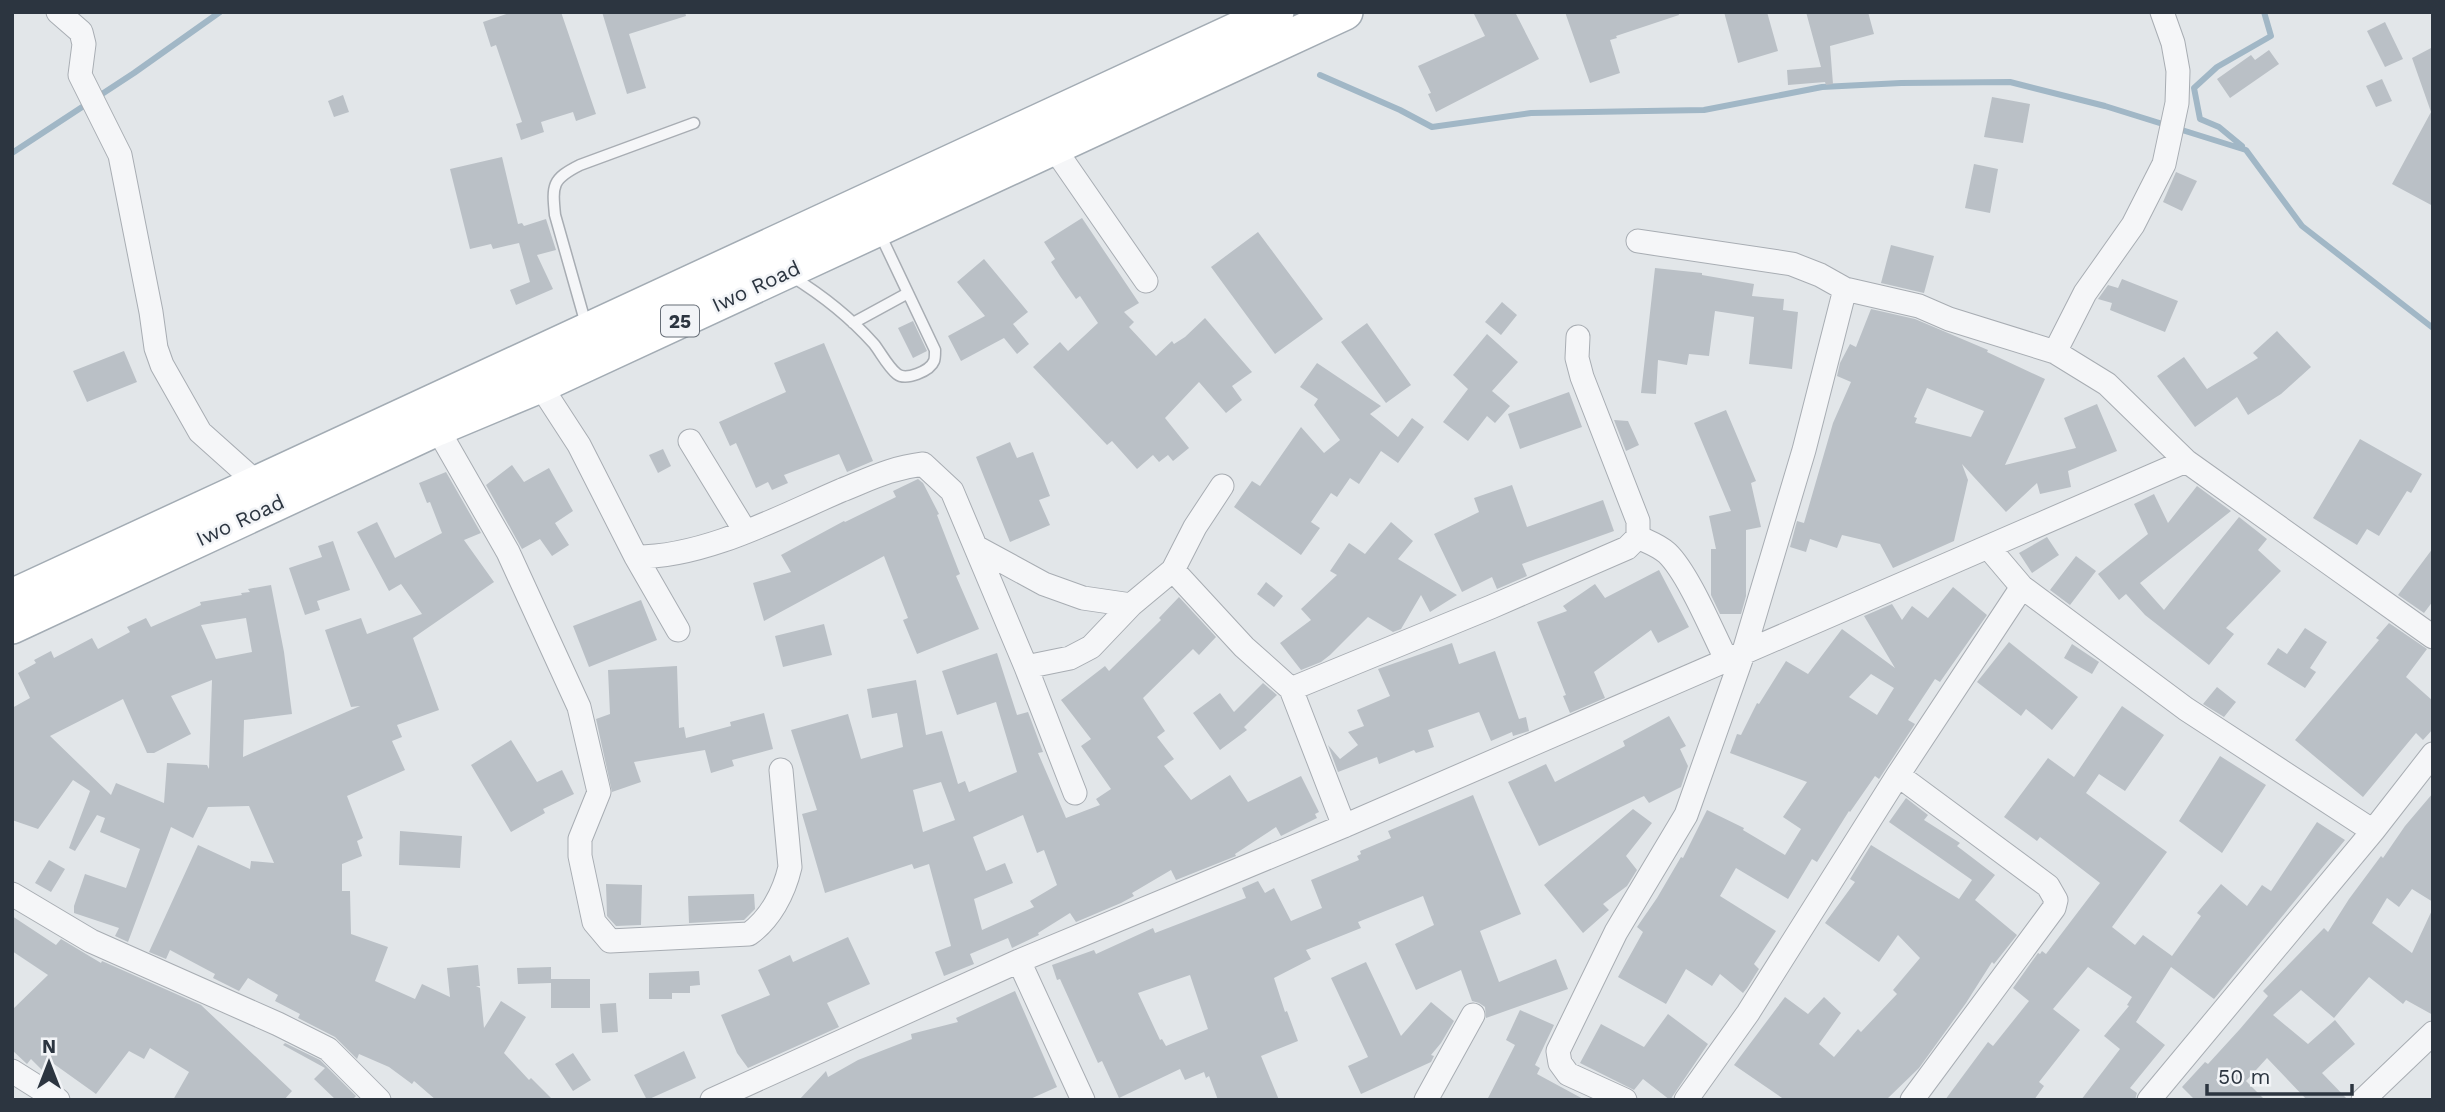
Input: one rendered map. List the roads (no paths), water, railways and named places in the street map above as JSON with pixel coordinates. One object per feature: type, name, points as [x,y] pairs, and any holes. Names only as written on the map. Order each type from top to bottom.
[{"type":"main road","name":"Iwo Road","points":[[12,625],[437,428],[540,385],[671,308],[1276,12]]},
{"type":"main road","name":"Iwo Road","points":[[12,597],[588,330],[671,308],[785,272],[1345,12]]},
{"type":"street","points":[[58,12],[81,33],[84,44],[80,75],[120,155],[156,348],[162,365],[200,432],[257,483]]},
{"type":"street","points":[[2055,352],[2085,293],[2133,225],[2164,164],[2177,103],[2178,71],[2173,43],[2162,12]]},
{"type":"street","points":[[1054,148],[1146,281]]},
{"type":"street","points":[[1638,241],[1792,264],[1845,289],[1919,306],[1949,319],[2055,352],[2107,384],[2186,461],[2433,638]]},
{"type":"street","points":[[1625,1100],[1569,1074],[1560,1063],[1559,1051],[1616,932],[1686,815],[1735,655],[1804,450],[1845,289]]},
{"type":"street","points":[[1291,689],[1615,554],[1627,548],[1638,537],[1638,521],[1582,377],[1577,358],[1578,337]]},
{"type":"street","points":[[540,385],[579,445],[636,557],[678,630]]},
{"type":"street","points":[[437,428],[508,552],[579,707],[600,792],[580,839],[580,856],[594,922],[610,941],[749,934],[765,923],[787,881],[790,867],[781,770]]},
{"type":"street","points":[[690,441],[745,531]]},
{"type":"street","points":[[712,1100],[1019,961],[1344,826],[2186,461]]},
{"type":"street","points":[[636,557],[661,557],[682,553],[745,531],[895,468],[923,464],[952,491],[1026,667],[1075,793]]},
{"type":"street","points":[[1026,667],[1070,658],[1091,647],[1132,605],[1173,570],[1195,527],[1222,486]]},
{"type":"street","points":[[1638,537],[1657,545],[1668,554],[1735,655]]},
{"type":"street","points":[[976,547],[1044,584],[1083,598],[1132,605]]},
{"type":"street","points":[[1988,547],[2022,587],[2186,709],[2374,831]]},
{"type":"street","points":[[1173,570],[1244,647],[1291,689],[1344,826]]},
{"type":"street","points":[[1686,1100],[1748,1013],[1898,775],[2022,587]]},
{"type":"street","points":[[2149,1100],[2374,831],[2433,754]]},
{"type":"street","points":[[1898,775],[2048,886],[2056,900],[2054,908],[1912,1100]]},
{"type":"street","points":[[12,894],[91,941],[328,1049],[379,1100]]},
{"type":"street","points":[[1019,961],[1083,1100]]},
{"type":"street","points":[[1426,1100],[1473,1015]]},
{"type":"street","points":[[2363,1100],[2433,1033]]},
{"type":"street","points":[[12,1071],[58,1100]]},
{"type":"lane","points":[[588,330],[555,215],[555,181],[563,173],[580,165],[694,123]]},
{"type":"lane","points":[[785,272],[827,298],[873,344],[897,374],[912,376],[931,365],[935,360],[935,350],[877,230]]},
{"type":"lane","points":[[853,323],[908,293]]},
{"type":"waterway","points":[[12,153],[134,73],[220,12]]},
{"type":"waterway","points":[[2242,146],[2219,127],[2200,119],[2194,88],[2217,67],[2271,36],[2264,12]]},
{"type":"waterway","points":[[1320,75],[1432,127],[1531,113],[1704,110],[1822,87],[2010,82],[2105,106],[2246,150],[2302,226],[2433,328]]}]
